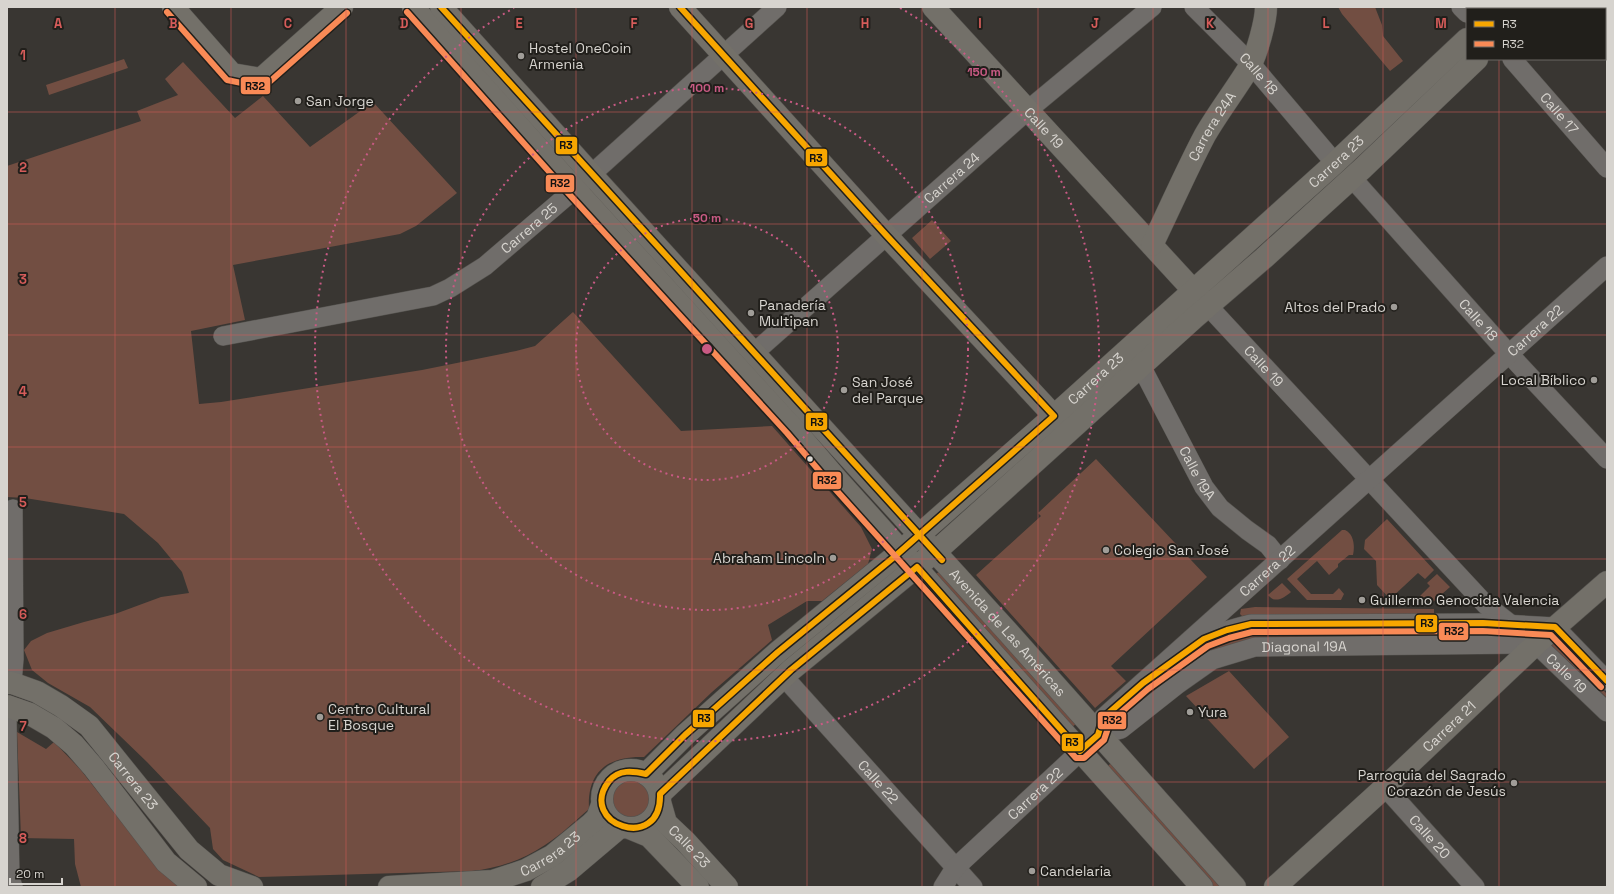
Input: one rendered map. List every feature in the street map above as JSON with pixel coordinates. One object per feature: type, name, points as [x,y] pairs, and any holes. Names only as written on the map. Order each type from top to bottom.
[{"type":"main road","points":[[173,7],[232,74],[260,79],[342,7]]},
{"type":"main road","name":"Avenida de Las Américas","points":[[413,7],[793,428],[834,476],[902,550],[1202,887]]},
{"type":"main road","name":"Avenida de Las Américas","points":[[441,7],[1007,631],[1234,887]]},
{"type":"main road","points":[[680,7],[887,236],[1054,416]]},
{"type":"main road","name":"Calle 19","points":[[933,7],[1208,306]]},
{"type":"main road","name":"Carrera 24A","points":[[1152,245],[1204,138],[1223,105],[1251,64],[1263,27],[1266,7]]},
{"type":"main road","name":"Carrera 23","points":[[646,774],[685,735],[778,652],[902,550],[1054,416],[1335,163],[1466,40]]},
{"type":"main road","name":"Carrera 23","points":[[660,798],[784,677],[917,567],[1208,306],[1264,258],[1352,178],[1476,60]]},
{"type":"main road","name":"Carrera 21","points":[[1275,887],[1385,787],[1536,644],[1607,582]]},
{"type":"main road","name":"Carrera 23","points":[[10,683],[37,692],[62,706],[89,726],[181,841],[218,881],[252,887]]},
{"type":"main road","name":"Carrera 23","points":[[8,706],[36,718],[54,728],[74,745],[94,768],[166,862],[196,887]]},
{"type":"main road","points":[[626,771],[640,771],[653,779],[660,798],[656,814],[648,823],[640,827],[626,828],[608,818],[602,805],[605,786],[614,776],[626,771]]},
{"type":"main road","name":"Calle 23","points":[[660,798],[666,823],[685,841],[727,887]]},
{"type":"main road","name":"Carrera 23","points":[[389,887],[493,881],[526,870],[552,856],[597,818],[602,805]]},
{"type":"main road","name":"Carrera 23","points":[[542,887],[568,871],[626,828]]},
{"type":"main road","name":"Calle 23","points":[[626,828],[649,836],[698,887]]},
{"type":"street","name":"Carrera 25","points":[[223,336],[433,296],[450,288],[485,266],[591,174],[777,7]]},
{"type":"street","name":"Carrera 24","points":[[754,353],[1028,110],[1152,7]]},
{"type":"street","name":"Calle 18","points":[[1194,7],[1251,64],[1335,163]]},
{"type":"street","name":"Calle 17","points":[[1513,60],[1607,168]]},
{"type":"street","name":"Calle 18","points":[[1352,178],[1509,354],[1607,460]]},
{"type":"street","name":"Carrera 22","points":[[943,887],[955,868],[1098,735],[1103,718],[1213,621],[1607,266]]},
{"type":"street","name":"Calle 19","points":[[1208,306],[1368,480],[1486,605],[1536,644],[1607,712]]},
{"type":"street","name":"Calle 19A","points":[[1141,366],[1204,487],[1220,508],[1246,530],[1268,544],[1280,560]]},
{"type":"street","points":[[10,683],[14,658],[12,509]]},
{"type":"street","points":[[1213,621],[1251,624]]},
{"type":"street","name":"Diagonal 19A","points":[[1143,683],[1204,639],[1227,630],[1251,624],[1510,624],[1555,627]]},
{"type":"street","name":"Calle 19","points":[[1555,627],[1607,681]]},
{"type":"street","name":"Diagonal 19A","points":[[1098,735],[1121,729],[1178,684],[1212,660],[1256,647],[1536,644]]},
{"type":"street","name":"Calle 22","points":[[784,677],[973,887]]},
{"type":"street","points":[[8,706],[10,881]]},
{"type":"street","name":"Calle 20","points":[[1385,787],[1475,887]]},
{"type":"shaded area","points":[[1338,7],[1375,7],[1382,25],[1383,36],[1403,61],[1390,71],[1342,14]]},
{"type":"shaded area","points":[[124,59],[128,68],[49,95],[46,85]]},
{"type":"shaded area","points":[[183,62],[235,118],[263,96],[310,147],[373,102],[457,193],[416,226],[400,234],[233,265],[245,320],[191,331],[199,404],[221,402],[422,370],[516,351],[535,346],[573,312],[681,431],[772,426],[861,527],[872,549],[868,564],[822,601],[807,601],[768,625],[772,640],[712,692],[644,757],[631,757],[620,760],[610,763],[602,769],[596,776],[592,785],[589,796],[589,809],[551,841],[519,859],[491,868],[472,871],[259,877],[223,860],[213,849],[210,828],[147,762],[90,707],[48,683],[32,670],[24,650],[31,641],[47,633],[115,614],[161,597],[189,593],[182,572],[158,543],[124,514],[25,498],[7,497],[7,166],[141,121],[137,111],[178,95],[165,79]]},
{"type":"shaded area","points":[[932,220],[951,241],[930,259],[912,238]]},
{"type":"shaded area","points":[[1096,459],[1207,577],[1111,666],[1126,681],[1095,708],[976,575],[1041,516],[1038,513]]},
{"type":"shaded area","points":[[1387,519],[1434,570],[1425,579],[1418,573],[1390,599],[1377,585],[1376,561],[1364,549],[1365,540]]},
{"type":"shaded area","points":[[1342,530],[1348,532],[1352,537],[1354,544],[1353,555],[1349,555],[1338,564],[1338,567],[1329,575],[1317,561],[1297,579],[1311,594],[1333,594],[1339,588],[1344,594],[1341,600],[1307,600],[1287,579]]},
{"type":"shaded area","points":[[941,570],[1077,723],[1071,728],[935,575]]},
{"type":"shaded area","points":[[1437,574],[1450,587],[1433,602],[1419,597],[1430,586],[1427,583]]},
{"type":"shaded area","points":[[1282,583],[1291,592],[1277,600],[1271,598],[1268,595]]},
{"type":"shaded area","points":[[1255,607],[1434,609],[1434,616],[1259,614],[1242,616],[1240,614],[1241,609]]},
{"type":"shaded area","points":[[1510,629],[1511,638],[1254,638],[1118,724],[1111,717],[1206,645],[1252,630]]},
{"type":"shaded area","points":[[1553,639],[1607,694],[1607,698],[1549,643]]},
{"type":"shaded area","points":[[1229,671],[1289,737],[1254,769],[1186,696]]},
{"type":"shaded area","points":[[17,732],[46,749],[54,742],[80,769],[128,830],[181,887],[81,887],[75,864],[74,839],[21,838]]},
{"type":"shaded area","points":[[1112,762],[1225,887],[1212,887],[1106,768]]},
{"type":"shaded area","points":[[631,781],[644,787],[650,800],[644,813],[631,819],[618,813],[612,800],[618,787]]},
{"type":"transit line","name":"R3","points":[[441,7],[942,560]]},
{"type":"transit line","name":"R3","points":[[680,7],[887,236],[1054,416],[893,558],[778,652],[685,735],[646,774],[626,772],[617,774],[613,777],[609,781],[602,796],[603,810],[611,820],[623,826],[636,828],[648,823],[657,812],[660,794],[791,670],[917,567],[1080,751],[1098,735],[1103,718],[1143,683],[1204,639],[1227,630],[1251,624],[1483,623],[1555,627],[1607,681]]},
{"type":"transit line","name":"R32","points":[[167,12],[227,80],[261,87],[266,85],[347,13]]},
{"type":"transit line","name":"R32","points":[[407,12],[569,194],[787,433],[828,481],[1076,758],[1084,758],[1104,740],[1110,722],[1148,689],[1208,646],[1229,638],[1252,632],[1483,631],[1551,635],[1601,687]]},
{"type":"place","name":"Hostel OneCoin Armenia","points":[[521,56]]},
{"type":"place","name":"San Jorge","points":[[298,101]]},
{"type":"place","name":"Altos del Prado","points":[[1394,307]]},
{"type":"place","name":"Panadería Multipan","points":[[751,313]]},
{"type":"place","name":"Local Bíblico","points":[[1594,380]]},
{"type":"place","name":"San José del Parque","points":[[844,390]]},
{"type":"place","name":"Colegio San José","points":[[1106,550]]},
{"type":"place","name":"Abraham Lincoln","points":[[833,558]]},
{"type":"place","name":"Guillermo Genocida Valencia","points":[[1362,600]]},
{"type":"place","name":"Yura","points":[[1190,712]]},
{"type":"place","name":"Centro Cultural El Bosque","points":[[320,717]]},
{"type":"place","name":"Parroquia del Sagrado Corazón de Jesús","points":[[1514,783]]},
{"type":"place","name":"Candelaria","points":[[1032,871]]}]
